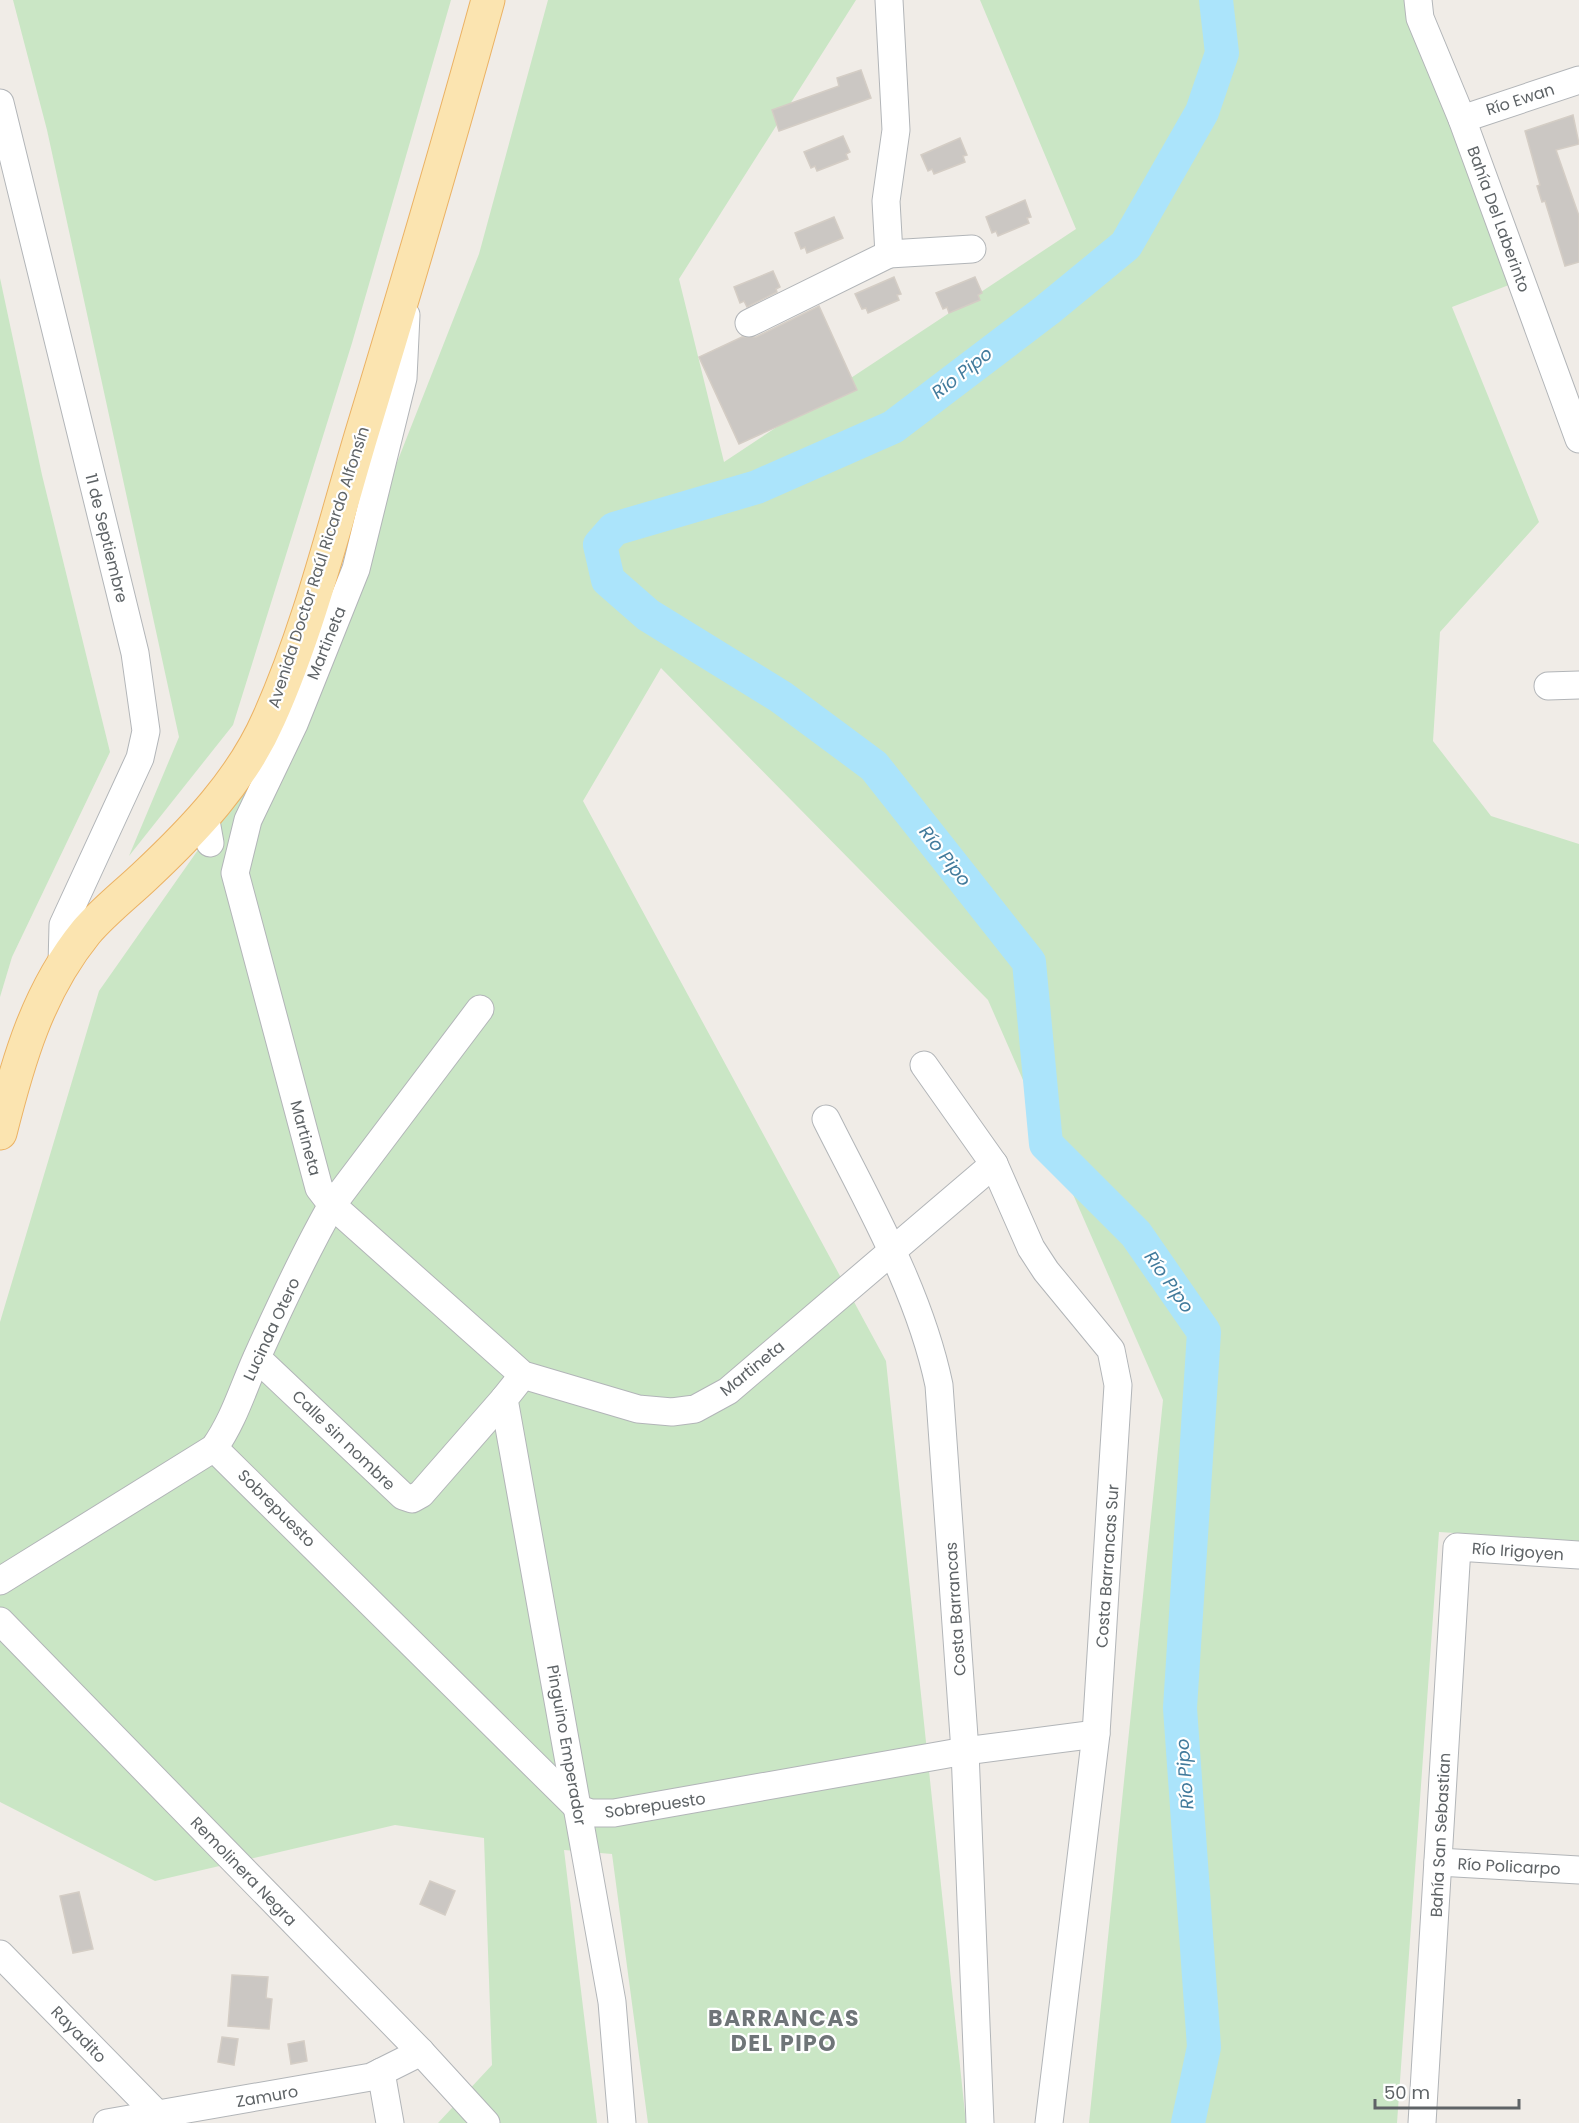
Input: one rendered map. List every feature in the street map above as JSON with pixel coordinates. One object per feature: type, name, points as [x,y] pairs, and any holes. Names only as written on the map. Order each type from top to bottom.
[{"type":"main road","name":"Avenida Doctor Raúl Ricardo Alfonsín","points":[[0,1133],[35,1014],[62,965],[87,930],[170,853],[207,829],[269,719],[327,552],[488,0]]},
{"type":"street","points":[[889,0],[896,130],[886,201],[889,254]]},
{"type":"street","name":"Bahía Del Laberinto","points":[[1418,0],[1420,18],[1462,119],[1579,439]]},
{"type":"street","name":"Río Ewan","points":[[1462,119],[1579,80]]},
{"type":"street","name":"11 de Septiembre","points":[[0,103],[135,653],[146,731],[141,758],[63,925],[62,965]]},
{"type":"street","points":[[749,323],[889,254],[972,249]]},
{"type":"street","name":"Martineta","points":[[407,284],[403,378],[356,569],[294,724],[248,820],[235,873],[319,1188],[332,1205],[523,1375],[638,1409],[672,1412],[695,1409],[728,1391],[993,1164]]},
{"type":"street","points":[[1548,686],[1579,685]]},
{"type":"street","name":"Lucinda Otero","points":[[0,1581],[214,1448],[226,1431],[257,1358],[332,1205],[480,1009]]},
{"type":"street","name":"Costa Barrancas Sur","points":[[924,1065],[993,1164],[1031,1248],[1046,1272],[1111,1350],[1118,1385],[1096,1734],[1049,2123]]},
{"type":"street","name":"Costa Barrancas","points":[[826,1119],[892,1249],[931,1345],[939,1385],[965,1751],[980,2123]]},
{"type":"street","name":"Calle sin nombre","points":[[257,1358],[403,1496],[412,1499],[421,1494],[504,1399]]},
{"type":"street","points":[[504,1399],[523,1375]]},
{"type":"street","name":"Pinguino Emperador","points":[[504,1399],[612,2002],[622,2123]]},
{"type":"street","name":"Sobrepuesto","points":[[214,1448],[579,1809],[591,1813],[614,1813],[965,1751],[1096,1734]]},
{"type":"street","name":"Río Irigoyen","points":[[1457,1547],[1579,1555]]},
{"type":"street","name":"Bahía San Sebastian","points":[[1422,2123],[1457,1547]]},
{"type":"street","name":"Remolinera Negra","points":[[0,1621],[421,2052],[486,2123]]},
{"type":"street","name":"Río Policarpo","points":[[1438,1862],[1579,1870]]},
{"type":"street","name":"Rayadito","points":[[0,1954],[158,2115]]},
{"type":"street","name":"Zamuro","points":[[107,2123],[371,2077],[421,2052]]},
{"type":"street","points":[[381,2072],[390,2123]]},
{"type":"green space","points":[[13,0],[451,0],[352,343],[233,725],[129,856],[179,737],[47,130]]},
{"type":"green space","points":[[548,0],[856,0],[679,279],[724,462],[1076,229],[980,0],[1408,0],[1514,283],[1452,307],[1539,522],[1440,632],[1433,741],[1491,816],[1579,844],[1579,1541],[1439,1532],[1397,2123],[1089,2123],[1163,1400],[988,1000],[661,668],[583,801],[886,1361],[966,2123],[648,2123],[612,1854],[564,1850],[597,2123],[438,2123],[492,2065],[484,1838],[395,1825],[155,1881],[0,1802],[0,1322],[99,991],[304,699],[479,254]]},
{"type":"green space","points":[[0,278],[42,475],[110,752],[12,957],[0,997]]},
{"type":"building","points":[[861,70],[871,98],[779,131],[772,110],[839,86],[837,78]]},
{"type":"building","points":[[1573,115],[1579,144],[1556,150],[1579,216],[1579,262],[1565,266],[1545,201],[1542,202],[1537,186],[1540,185],[1525,131]]},
{"type":"building","points":[[843,136],[850,152],[846,154],[848,159],[817,171],[815,166],[811,168],[804,152]]},
{"type":"building","points":[[960,138],[967,155],[963,156],[965,162],[934,174],[932,169],[928,171],[921,155]]},
{"type":"building","points":[[1025,200],[1031,217],[1027,218],[1029,223],[998,236],[996,231],[992,233],[986,217]]},
{"type":"building","points":[[834,217],[843,238],[807,253],[805,247],[801,249],[795,233]]},
{"type":"building","points":[[773,271],[780,287],[776,289],[777,292],[747,307],[744,301],[740,303],[734,287]]},
{"type":"building","points":[[894,277],[901,294],[897,295],[899,300],[868,313],[866,308],[862,309],[855,294]]},
{"type":"building","points":[[975,277],[982,293],[978,295],[980,300],[949,313],[947,307],[943,309],[936,293]]},
{"type":"building","points":[[819,306],[857,390],[739,444],[699,357],[742,337],[756,337]]},
{"type":"building","points":[[430,1881],[455,1891],[445,1915],[420,1904]]},
{"type":"building","points":[[79,1892],[93,1949],[73,1953],[60,1896]]},
{"type":"building","points":[[232,1975],[268,1977],[266,1998],[272,1999],[269,2029],[228,2026]]},
{"type":"building","points":[[222,2037],[238,2039],[234,2065],[218,2062]]},
{"type":"building","points":[[304,2041],[307,2061],[291,2064],[288,2044]]},
{"type":"waterway","name":"Río Pipo","points":[[1188,2123],[1204,2047],[1180,1708],[1204,1332],[1136,1234],[1046,1144],[1029,962],[874,766],[781,697],[648,615],[608,580],[600,545],[614,529],[757,487],[893,427],[1047,310],[1126,245],[1202,112],[1222,53],[1216,0]]},
{"type":"district","name":"BARRANCAS DEL PIPO","points":[[784,2030]]}]
